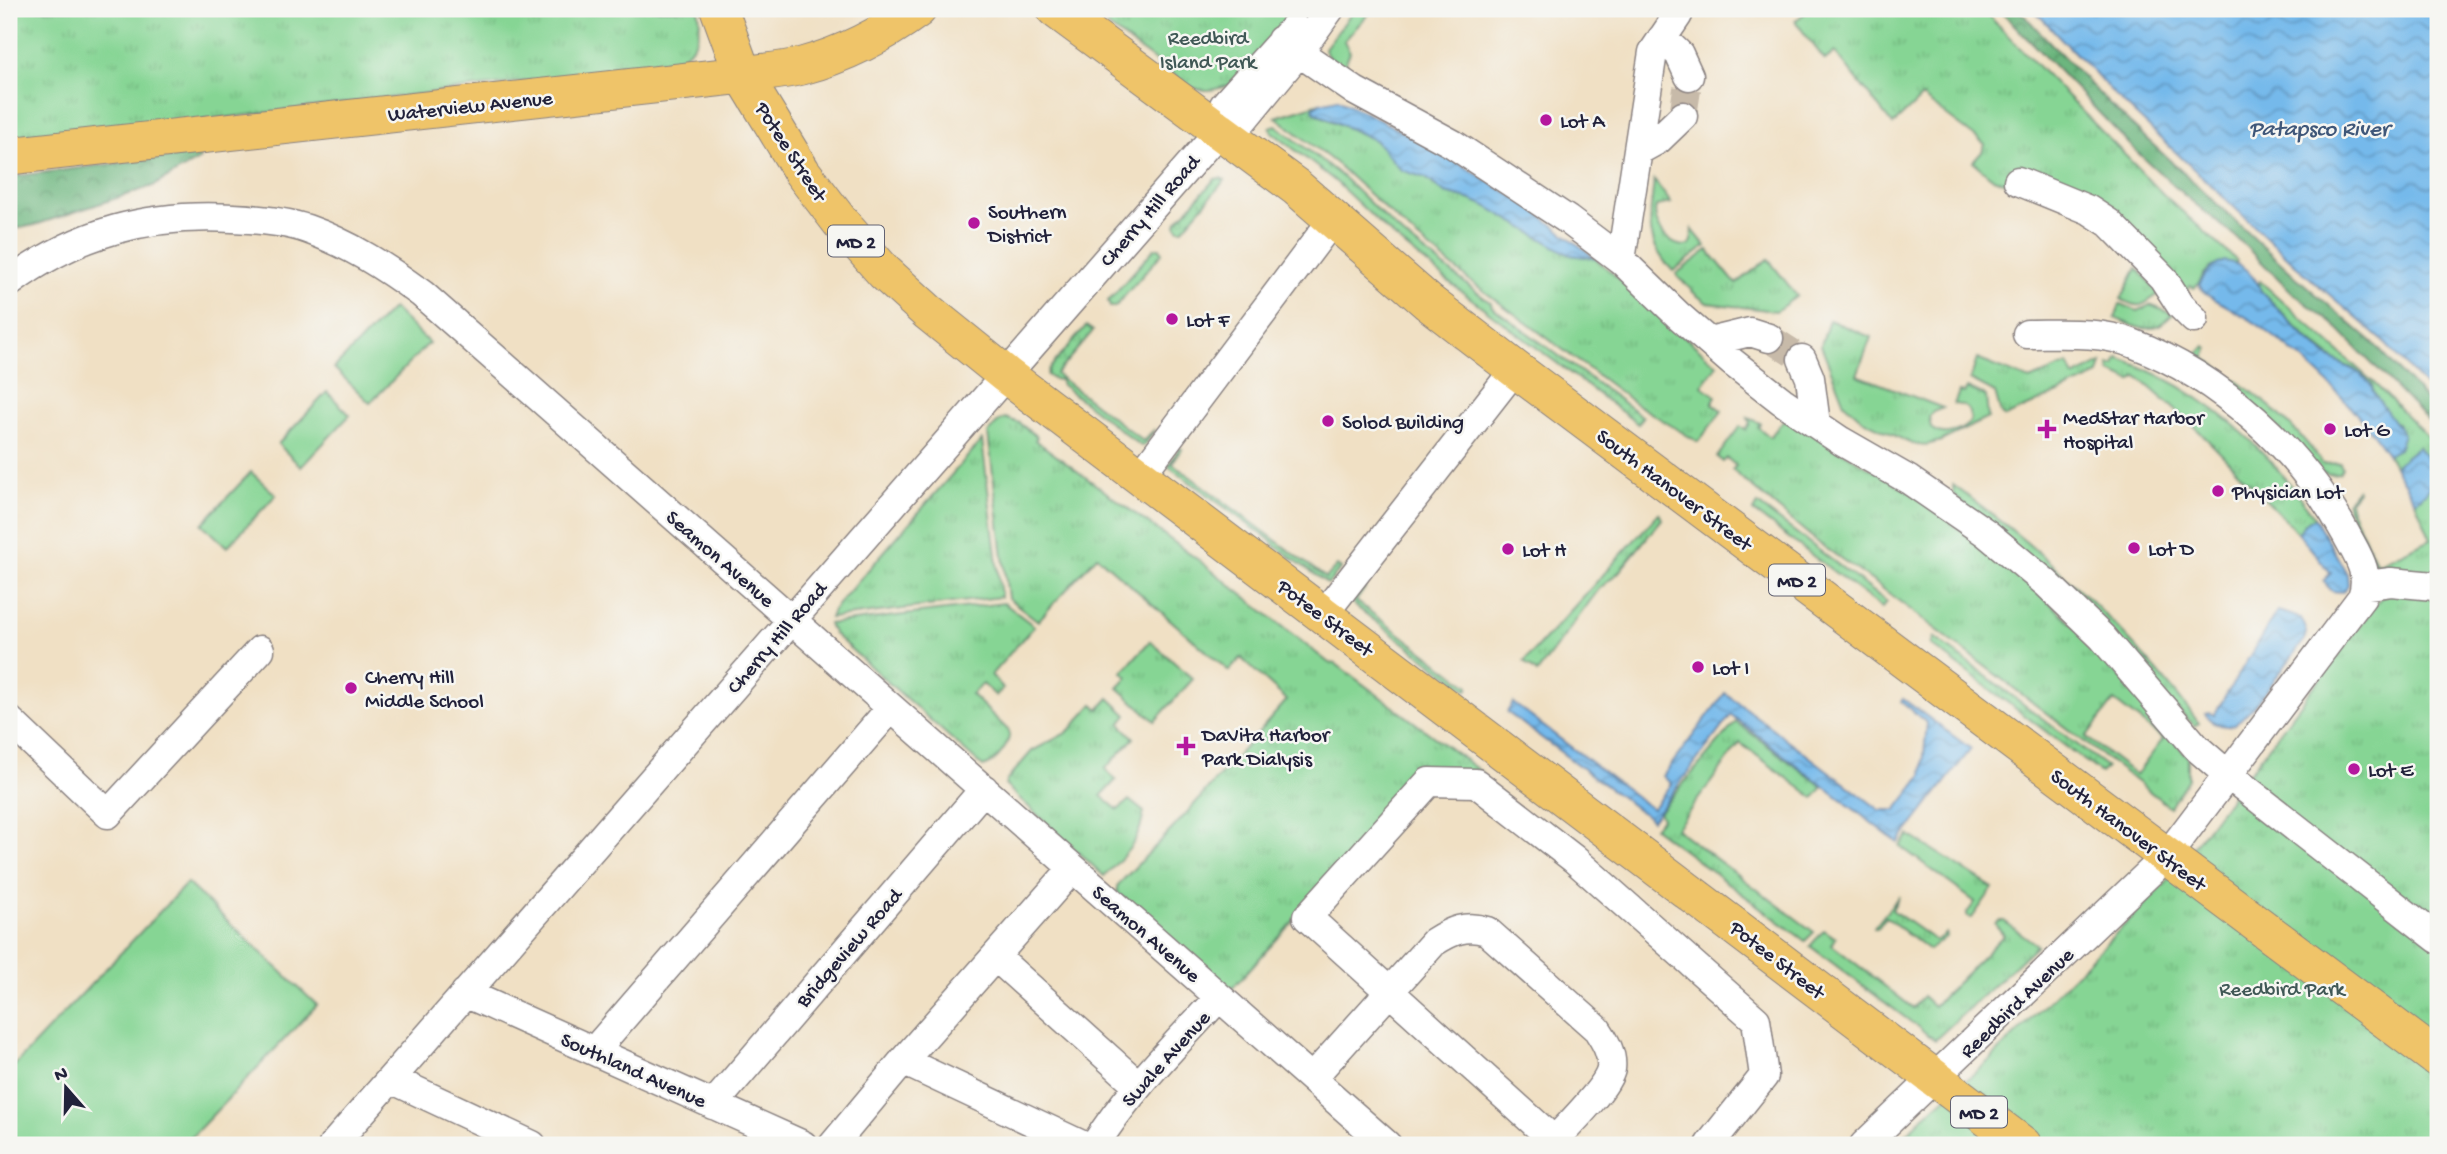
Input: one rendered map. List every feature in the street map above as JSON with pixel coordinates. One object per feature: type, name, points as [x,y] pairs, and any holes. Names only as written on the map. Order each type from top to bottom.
[{"type":"main road","name":"Potee Street","points":[[719,9],[743,75],[802,172],[858,243],[884,272],[919,304],[1006,375],[2023,1145]]},
{"type":"main road","name":"Waterview Avenue","points":[[9,156],[743,75],[802,66],[851,48],[897,24],[918,9]]},
{"type":"main road","name":"South Hanover Street","points":[[1055,9],[1334,218],[1428,302],[1516,369],[2438,1059]]},
{"type":"street","points":[[1290,46],[1311,9]]},
{"type":"street","points":[[1220,130],[1224,105],[1329,9]]},
{"type":"street","points":[[1621,260],[1653,52],[1678,17]]},
{"type":"street","points":[[1678,17],[1679,54],[1689,76]]},
{"type":"street","points":[[1290,46],[1355,92],[1452,144],[1568,220],[1621,260],[1709,342],[1782,401],[1841,442],[1909,480],[1986,533],[2036,575],[2102,637],[2197,748],[2438,939]]},
{"type":"street","points":[[1637,151],[1658,140],[1683,116]]},
{"type":"street","name":"Cherry Hill Road","points":[[333,1145],[1220,130]]},
{"type":"street","points":[[2018,181],[2089,210],[2109,223],[2163,278],[2181,306],[2194,319]]},
{"type":"street","name":"Seamon Avenue","points":[[9,283],[79,240],[120,227],[163,219],[209,216],[253,219],[304,228],[344,244],[379,263],[422,293],[1387,1145]]},
{"type":"street","points":[[1140,476],[1334,218]]},
{"type":"street","points":[[1709,342],[1750,332],[1769,338]]},
{"type":"street","points":[[2027,334],[2093,334],[2130,342],[2166,358],[2219,392],[2261,424],[2327,500],[2364,568],[2367,585],[2391,582],[2434,586],[2438,590]]},
{"type":"street","points":[[1802,359],[1810,378],[1816,424]]},
{"type":"street","points":[[1323,615],[1516,369]]},
{"type":"street","name":"Reedbird Avenue","points":[[1864,1145],[2166,857],[2362,597],[2367,585]]},
{"type":"street","points":[[9,720],[108,814],[260,650]]},
{"type":"street","points":[[594,1051],[891,708]]},
{"type":"street","points":[[1311,1078],[1388,993],[1434,942],[1460,929],[1474,927],[1487,931],[1597,1029],[1611,1057],[1611,1071],[1604,1084],[1554,1144],[1388,993],[1307,917],[1429,782],[1476,783],[1574,859],[1756,1020],[1764,1076],[1710,1145]]},
{"type":"street","name":"Bridgeview Road","points":[[713,1105],[984,789]]},
{"type":"street","points":[[833,1145],[1073,868]]},
{"type":"street","points":[[996,957],[1138,1085]]},
{"type":"street","name":"Southland Avenue","points":[[465,993],[803,1145]]},
{"type":"street","name":"Swale Avenue","points":[[1095,1145],[1112,1132],[1138,1085],[1219,997]]},
{"type":"street","points":[[904,1061],[1082,1145]]},
{"type":"street","points":[[391,1079],[532,1145]]},
{"type":"green space","points":[[9,9],[698,9],[699,27],[698,35],[690,49],[669,64],[9,144]]},
{"type":"green space","name":"Reedbird Island Park","points":[[1085,9],[1298,9],[1230,85],[1204,90],[1189,86]]},
{"type":"green space","points":[[1355,9],[1373,9],[1344,41],[1350,52],[1344,66],[1370,79],[1361,81],[1334,64],[1325,48]]},
{"type":"green space","points":[[1810,9],[1982,9],[2164,195],[2237,261],[2236,263],[2223,263],[2210,268],[2198,285],[2194,288],[2190,286],[2183,296],[2139,235],[2107,203],[2088,191],[2026,168],[2019,169],[2012,185],[1991,177],[1973,162],[1985,144],[1922,97],[1893,125],[1835,52],[1825,60],[1795,21]]},
{"type":"green space","points":[[1999,9],[2018,9],[2110,105],[2296,277],[2375,345],[2438,413],[2438,427],[2429,422],[2333,324],[2293,293],[2236,237],[2136,151]]},
{"type":"green space","points":[[1320,103],[1313,108],[1318,115],[1375,140],[1401,170],[1426,178],[1445,193],[1486,206],[1570,255],[1595,258],[1717,365],[1702,386],[1716,396],[1712,403],[1722,411],[1698,442],[1636,404],[1469,280],[1417,238],[1338,165],[1276,117]]},
{"type":"green space","points":[[1276,125],[1344,178],[1403,235],[1491,303],[1492,307],[1643,417],[1638,424],[1449,282],[1395,238],[1335,181],[1272,132],[1270,127]]},
{"type":"green space","points":[[198,153],[200,159],[153,186],[35,225],[9,230],[9,177]]},
{"type":"green space","points":[[1215,179],[1225,180],[1183,229],[1179,229],[1176,226],[1177,221]]},
{"type":"green space","points":[[1654,180],[1671,203],[1656,206],[1659,228],[1669,240],[1682,245],[1689,245],[1692,241],[1692,229],[1706,246],[1673,271],[1663,260],[1653,239],[1650,218]]},
{"type":"green space","points":[[1155,248],[1160,248],[1162,253],[1115,307],[1110,307],[1108,301]]},
{"type":"green space","points":[[1708,250],[1736,284],[1768,259],[1797,296],[1776,311],[1707,303],[1676,274]]},
{"type":"green space","points":[[2137,268],[2160,293],[2145,304],[2133,305],[2121,299]]},
{"type":"green space","name":"Reedbird Park","points":[[2260,281],[2374,383],[2438,447],[2438,1145],[1895,1145],[1924,1116],[1991,1059],[2166,883],[2380,599],[2412,571],[2377,570],[2347,508],[2347,502],[2357,489],[2350,501],[2350,507],[2377,564],[2431,539],[2415,501],[2422,496],[2418,447],[2394,466],[2388,455],[2398,449],[2398,425],[2389,417],[2373,392],[2372,385],[2354,369],[2336,361],[2308,339],[2261,291],[2258,286]]},
{"type":"green space","points":[[2120,304],[2138,311],[2150,305],[2173,314],[2152,328],[2138,327],[2115,318]]},
{"type":"green space","points":[[393,308],[429,343],[370,403],[334,368]]},
{"type":"green space","points":[[1829,320],[1871,337],[1857,375],[1943,408],[1929,417],[1931,428],[1941,433],[1952,432],[1963,428],[1971,420],[1966,408],[1954,404],[1959,392],[1964,393],[1967,388],[1986,396],[1988,418],[1941,441],[1926,445],[1912,444],[1863,420],[1844,403],[1821,345]]},
{"type":"green space","points":[[1086,326],[1093,331],[1056,374],[1143,441],[1155,429],[1145,445],[1141,446],[1062,385],[1060,380],[1047,375],[1049,369]]},
{"type":"green space","points":[[2205,346],[2208,348],[2205,358],[2254,393],[2284,419],[2323,464],[2340,463],[2342,468],[2339,473],[2321,472],[2198,362],[2196,356]]},
{"type":"green space","points":[[2118,358],[2159,375],[2197,397],[2233,424],[2272,462],[2315,518],[2307,521],[2298,533],[2197,429],[2137,376],[2131,381],[2110,372],[2109,365],[2115,366]]},
{"type":"green space","points":[[1977,359],[2030,380],[2068,364],[2074,377],[2102,363],[2099,375],[2005,417],[2001,414],[1995,393],[1970,380]]},
{"type":"green space","points":[[327,392],[350,415],[301,467],[278,444]]},
{"type":"green space","points":[[1005,418],[1019,423],[1037,437],[1035,440],[1201,562],[1329,663],[1336,664],[1481,772],[1424,777],[1228,993],[1117,892],[1117,886],[1175,826],[1287,700],[1241,658],[1229,671],[1097,556],[1038,621],[1008,598],[988,433]]},
{"type":"green space","points":[[1748,418],[1760,423],[1758,427],[1770,437],[1785,418],[1907,490],[2015,570],[2096,646],[2188,757],[2188,779],[2170,807],[1820,544],[1732,470],[1736,466],[1727,458],[1723,462],[1717,457],[1740,426],[1746,430],[1750,424]],"holes":[[[2114,701],[2163,739],[2136,775],[2086,737]]]},
{"type":"green space","points":[[982,440],[1001,597],[830,618],[833,610]]},
{"type":"green space","points":[[1179,448],[1182,449],[1172,463],[1326,578],[1337,566],[1341,569],[1328,584],[1275,546],[1168,466]]},
{"type":"green space","points":[[251,472],[276,495],[227,547],[202,524]]},
{"type":"green space","points":[[1953,485],[2021,538],[2085,595],[2145,657],[2199,723],[2195,726],[1953,494]]},
{"type":"green space","points":[[1758,504],[1887,602],[1882,608],[1753,511]]},
{"type":"green space","points":[[1659,513],[1662,519],[1618,573],[1599,589],[1537,673],[1524,662]]},
{"type":"green space","points":[[1362,586],[1365,588],[1356,601],[1469,686],[1467,690],[1354,605],[1351,600]]},
{"type":"green space","points":[[1004,603],[1034,626],[991,675],[1003,688],[996,696],[983,684],[971,694],[1009,731],[1008,742],[1002,752],[993,762],[983,767],[834,634],[829,626],[829,624]]},
{"type":"green space","points":[[1934,637],[2107,767],[2101,773],[1931,645]]},
{"type":"green space","points":[[1150,641],[1193,679],[1155,721],[1118,688],[1128,677],[1122,672]]},
{"type":"green space","points":[[1109,698],[1127,715],[1120,724],[1134,738],[1105,769],[1116,780],[1101,796],[1118,810],[1129,800],[1144,812],[1135,840],[1104,876],[1005,785],[1032,751],[1068,732],[1093,704],[1099,709]]},
{"type":"green space","points":[[1736,722],[1823,787],[1814,798],[1740,743],[1676,829],[1814,932],[1805,941],[1654,828],[1662,818],[1659,812]]},
{"type":"green space","points":[[1909,835],[1993,888],[1972,918],[1967,917],[1967,913],[1975,902],[1900,846]]},
{"type":"green space","points":[[187,883],[317,1005],[184,1145],[9,1145],[9,1071]]},
{"type":"green space","points":[[1899,896],[1892,910],[1936,941],[1946,933],[1947,936],[1929,950],[1886,917],[1877,929],[1874,928]]},
{"type":"green space","points":[[2004,921],[2037,945],[1935,1040],[1810,946],[1824,930],[1836,938],[1832,945],[1913,1008],[1923,996],[1934,1006],[2004,935],[1995,924]]},
{"type":"water","name":"Patapsco River","points":[[2033,9],[2438,9],[2438,400],[2382,340],[2302,271],[2116,96]]},
{"type":"water","points":[[1338,99],[1429,145],[1529,206],[1595,258],[1570,255],[1486,206],[1445,193],[1426,178],[1401,170],[1375,140],[1314,112],[1313,108],[1320,103]]},
{"type":"water","points":[[2225,261],[2248,271],[2261,291],[2316,347],[2368,381],[2403,434],[2398,449],[2388,455],[2348,404],[2302,359],[2245,316],[2204,293],[2199,285],[2204,276],[2212,267]]},
{"type":"water","points":[[2418,447],[2431,468],[2432,481],[2429,488],[2415,501],[2394,466]]},
{"type":"water","points":[[2315,518],[2347,574],[2348,585],[2342,592],[2332,591],[2323,581],[2331,573],[2298,533],[2308,521]]},
{"type":"water","points":[[2277,611],[2301,619],[2305,623],[2306,634],[2303,642],[2246,714],[2229,726],[2222,726],[2209,719],[2205,714],[2214,715]]},
{"type":"water","points":[[1725,693],[1880,810],[1896,810],[1922,776],[1927,723],[1901,702],[1903,699],[1971,749],[1898,843],[1731,715],[1652,820],[1507,712],[1513,703],[1652,809],[1671,784],[1663,776]]},
{"type":"tunnel","points":[[1683,116],[1689,76]]},
{"type":"tunnel","points":[[1769,338],[1802,359]]},
{"type":"place","name":"Lot A","points":[[1546,120]]},
{"type":"place","name":"Southern District","points":[[974,223]]},
{"type":"place","name":"Lot F","points":[[1172,319]]},
{"type":"place","name":"Solod Building","points":[[1328,421]]},
{"type":"place","name":"MedStar Harbor Hospital","points":[[2047,429]]},
{"type":"place","name":"Lot G","points":[[2330,429]]},
{"type":"place","name":"Physician Lot","points":[[2218,491]]},
{"type":"place","name":"Lot D","points":[[2134,548]]},
{"type":"place","name":"Lot H","points":[[1508,549]]},
{"type":"place","name":"Lot I","points":[[1698,667]]},
{"type":"place","name":"Cherry Hill Middle School","points":[[351,688]]},
{"type":"place","name":"DaVita Harbor Park Dialysis","points":[[1186,746]]},
{"type":"place","name":"Lot E","points":[[2354,769]]}]
